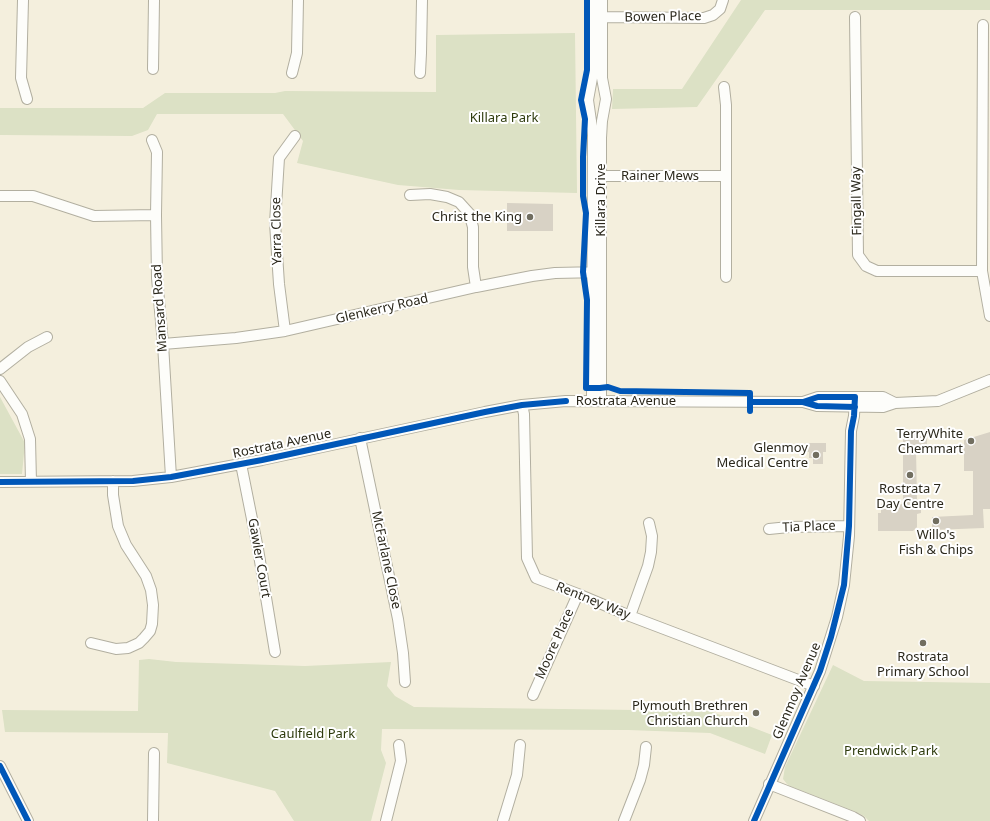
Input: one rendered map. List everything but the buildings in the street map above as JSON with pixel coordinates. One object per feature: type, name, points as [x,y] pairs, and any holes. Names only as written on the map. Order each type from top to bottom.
[{"type":"street","points":[[23,0],[21,78],[27,99]]},
{"type":"street","points":[[153,68],[154,0]]},
{"type":"street","points":[[292,73],[297,53],[298,0]]},
{"type":"street","points":[[420,73],[422,0]]},
{"type":"street","name":"Killara Drive","points":[[593,0],[598,17],[602,78],[606,100],[602,120],[597,176],[596,401]]},
{"type":"street","name":"Killara Drive","points":[[597,176],[588,100],[592,78],[598,17],[602,0]]},
{"type":"street","name":"Bowen Place","points":[[598,17],[704,18],[713,15],[720,8],[723,0]]},
{"type":"street","name":"Fingall Way","points":[[854,17],[858,255],[866,266],[877,271],[982,271]]},
{"type":"street","points":[[983,25],[982,271],[990,316]]},
{"type":"street","points":[[724,87],[726,104],[726,277]]},
{"type":"street","name":"Yarra Close","points":[[285,331],[279,284],[275,223],[279,158],[295,136]]},
{"type":"street","name":"Mansard Road","points":[[152,140],[157,152],[157,278],[163,344],[171,477]]},
{"type":"street","name":"Rainer Mews","points":[[597,176],[726,176]]},
{"type":"street","points":[[410,195],[430,194],[447,197],[459,202],[469,213],[473,227],[473,267],[476,287]]},
{"type":"street","points":[[0,196],[32,196],[94,216],[156,215]]},
{"type":"street","name":"Glenkerry Road","points":[[163,344],[236,338],[285,331],[476,287],[532,276],[555,273],[597,272]]},
{"type":"street","points":[[0,369],[28,347],[47,337]]},
{"type":"street","name":"Rostrata Avenue","points":[[0,482],[113,482],[171,477],[241,464],[522,405],[566,401],[596,401],[803,402],[817,406],[851,402],[883,408],[895,403],[938,402],[990,380]]},
{"type":"street","points":[[0,381],[22,414],[30,439],[31,482]]},
{"type":"street","name":"Glenmoy Avenue","points":[[754,821],[769,784],[814,686],[837,617],[844,585],[849,526],[851,402]]},
{"type":"street","name":"Rentney Way","points":[[522,405],[524,414],[527,558],[536,578],[630,616],[814,686]]},
{"type":"street","name":"McFarlane Close","points":[[360,438],[398,619],[403,653],[405,682]]},
{"type":"street","name":"Gawler Court","points":[[241,464],[276,652]]},
{"type":"street","points":[[91,643],[116,649],[128,648],[144,638],[150,631],[152,624],[152,590],[146,576],[126,545],[118,526],[113,495],[113,482]]},
{"type":"street","points":[[630,616],[648,566],[651,552],[652,536],[649,523]]},
{"type":"street","name":"Tia Place","points":[[769,529],[789,527],[849,526]]},
{"type":"street","name":"Moore Place","points":[[533,695],[578,594]]},
{"type":"street","points":[[386,821],[401,760],[399,745]]},
{"type":"street","points":[[503,821],[517,775],[520,745]]},
{"type":"street","points":[[624,821],[640,780],[644,765],[646,747]]},
{"type":"street","points":[[153,821],[154,753]]},
{"type":"street","points":[[0,766],[28,821]]},
{"type":"street","points":[[769,784],[860,821]]},
{"type":"green space","points":[[741,0],[990,0],[990,10],[765,10],[697,107],[612,109],[613,89],[682,89]]},
{"type":"green space","name":"Killara Park","points":[[575,33],[577,193],[459,190],[398,185],[297,163],[303,141],[283,114],[157,114],[148,130],[132,136],[0,135],[0,108],[143,108],[165,93],[275,93],[285,91],[436,92],[436,35]]},
{"type":"green space","points":[[0,397],[25,443],[22,474],[0,474]]},
{"type":"green space","name":"Caulfield Park","points":[[149,659],[176,662],[305,666],[391,662],[387,686],[395,696],[414,707],[710,711],[772,735],[765,754],[710,733],[628,730],[382,729],[381,750],[386,763],[371,821],[294,821],[275,791],[167,763],[168,733],[5,732],[2,710],[138,711],[139,660]]},
{"type":"green space","name":"Prendwick Park","points":[[833,665],[864,681],[990,683],[990,821],[869,821],[864,816],[856,812],[787,784],[783,779],[785,767]]},
{"type":"cycle path","points":[[587,0],[587,70],[581,100],[585,119],[583,196],[586,213],[583,272],[587,300],[586,388],[608,387],[620,391],[750,393],[750,411]]},
{"type":"cycle path","points":[[754,821],[820,671],[831,637],[844,585],[849,526],[851,431],[854,416],[855,397],[818,397],[803,402]]},
{"type":"cycle path","points":[[0,482],[133,481],[171,477],[262,460],[485,412],[522,405],[566,401]]},
{"type":"cycle path","points":[[750,402],[803,402],[817,406],[855,407]]},
{"type":"cycle path","points":[[0,766],[28,821]]},
{"type":"place","name":"Christ the King","points":[[530,217]]},
{"type":"place","name":"TerryWhite Chemmart","points":[[971,441]]},
{"type":"place","name":"Glenmoy Medical Centre","points":[[816,455]]},
{"type":"place","name":"Rostrata 7 Day Centre","points":[[910,475]]},
{"type":"place","name":"Willo's Fish & Chips","points":[[936,521]]},
{"type":"place","name":"Rostrata Primary School","points":[[923,643]]},
{"type":"place","name":"Plymouth Brethren Christian Church","points":[[756,713]]}]
